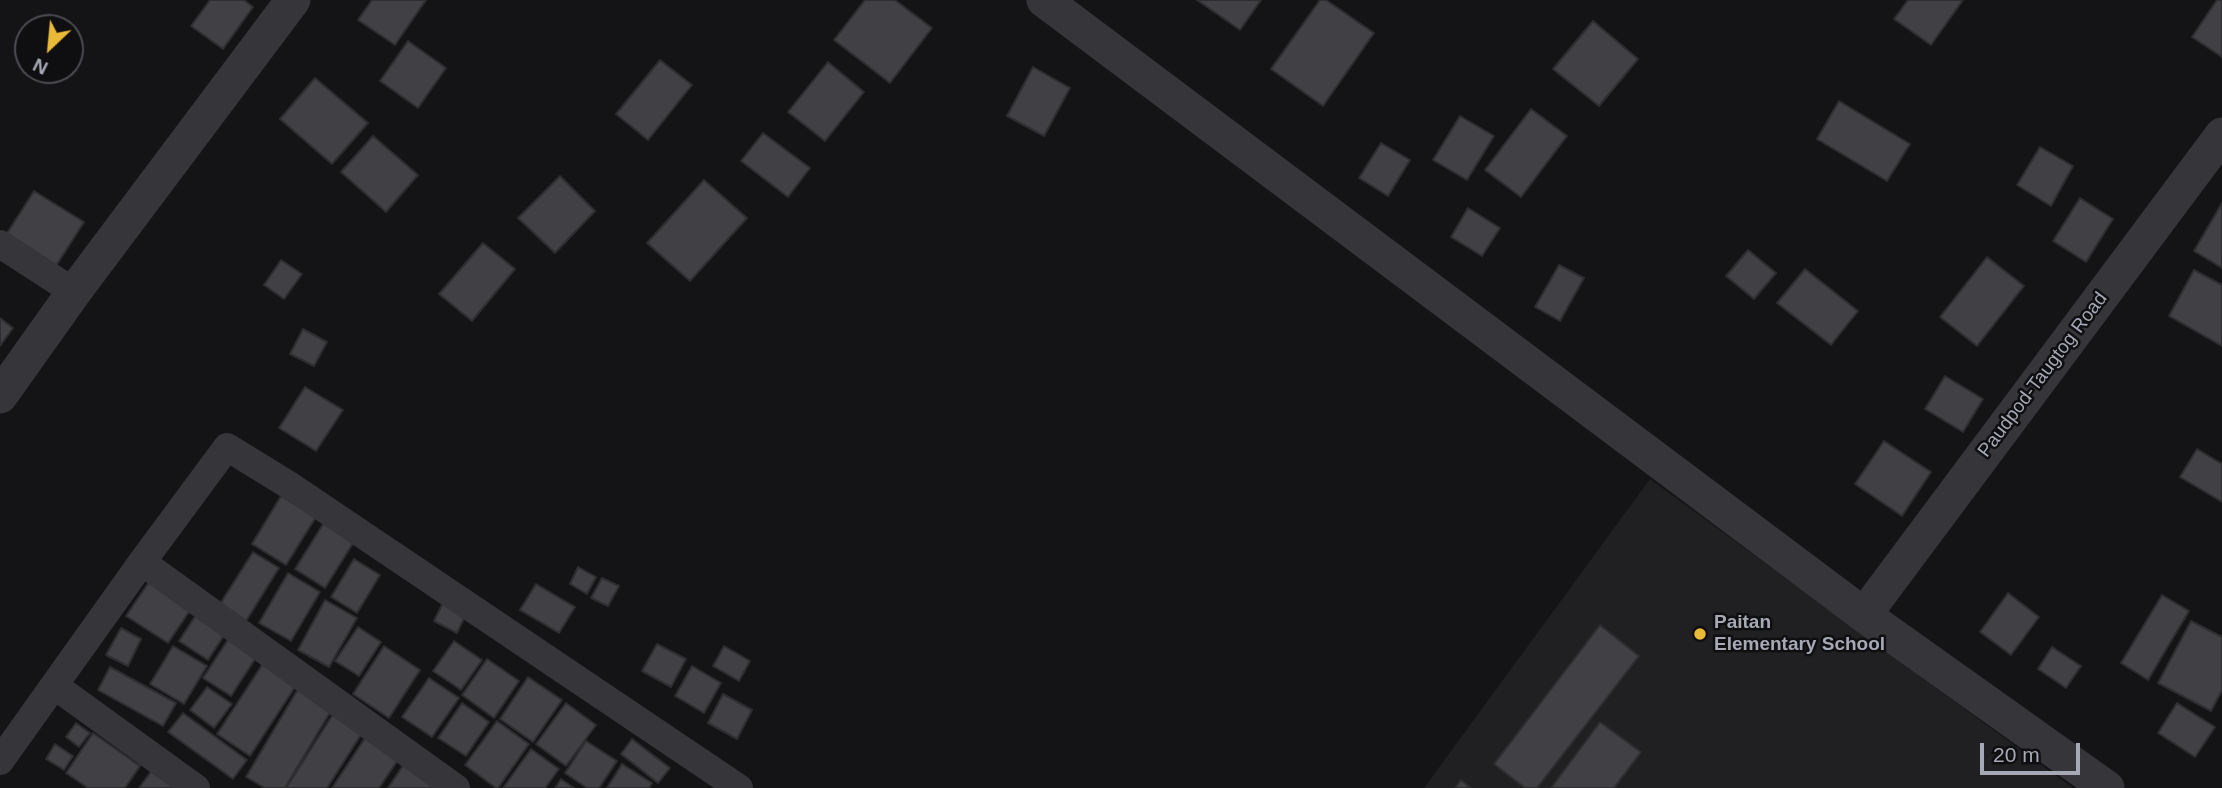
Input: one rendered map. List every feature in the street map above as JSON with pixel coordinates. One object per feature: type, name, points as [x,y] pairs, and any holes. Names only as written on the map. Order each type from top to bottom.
[{"type":"street","points":[[0,396],[74,292],[293,0]]},
{"type":"street","points":[[1044,0],[1864,615],[2106,788]]},
{"type":"street","name":"Paudpod-Taugtog Road","points":[[1864,615],[2222,135]]},
{"type":"street","points":[[0,244],[74,292]]},
{"type":"street","points":[[0,761],[227,447],[292,487],[739,788]]},
{"type":"street","points":[[142,562],[456,788]]},
{"type":"street","points":[[55,686],[196,788]]},
{"type":"shaded area","name":"Paitan Elementary School","points":[[1650,479],[2073,788],[1424,788]]},
{"type":"building","points":[[210,0],[244,0],[253,7],[223,49],[191,26]]},
{"type":"building","points":[[372,0],[426,0],[395,45],[358,20]]},
{"type":"building","points":[[865,0],[895,0],[932,28],[890,83],[834,40]]},
{"type":"building","points":[[1197,0],[1261,0],[1240,30]]},
{"type":"building","points":[[1320,0],[1326,0],[1374,33],[1323,106],[1271,69]]},
{"type":"building","points":[[1908,0],[1963,0],[1931,45],[1894,19]]},
{"type":"building","points":[[2217,0],[2222,0],[2222,57],[2192,37]]},
{"type":"building","points":[[1593,21],[1638,59],[1599,106],[1553,69]]},
{"type":"building","points":[[408,41],[446,68],[418,108],[380,81]]},
{"type":"building","points":[[660,60],[692,85],[648,140],[616,114]]},
{"type":"building","points":[[828,62],[864,92],[825,141],[788,112]]},
{"type":"building","points":[[1033,67],[1070,88],[1044,136],[1007,116]]},
{"type":"building","points":[[315,78],[368,123],[332,164],[280,119]]},
{"type":"building","points":[[1839,101],[1910,144],[1887,181],[1817,139]]},
{"type":"building","points":[[1531,109],[1567,136],[1521,197],[1485,170]]},
{"type":"building","points":[[1460,116],[1494,136],[1467,180],[1433,160]]},
{"type":"building","points":[[763,133],[810,168],[788,197],[741,161]]},
{"type":"building","points":[[373,136],[418,175],[386,212],[341,172]]},
{"type":"building","points":[[1381,143],[1410,160],[1388,196],[1359,178]]},
{"type":"building","points":[[2040,147],[2073,166],[2051,206],[2017,185]]},
{"type":"building","points":[[560,176],[595,211],[555,253],[518,218]]},
{"type":"building","points":[[704,180],[747,218],[690,281],[647,243]]},
{"type":"building","points":[[34,191],[84,222],[54,269],[4,238]]},
{"type":"building","points":[[2080,198],[2113,219],[2086,262],[2053,241]]},
{"type":"building","points":[[2222,203],[2222,268],[2194,251]]},
{"type":"building","points":[[1468,208],[1500,228],[1482,256],[1451,237]]},
{"type":"building","points":[[483,243],[515,269],[472,321],[439,294]]},
{"type":"building","points":[[1748,250],[1776,273],[1754,299],[1726,276]]},
{"type":"building","points":[[1987,257],[2024,286],[1977,346],[1940,317]]},
{"type":"building","points":[[281,260],[302,274],[284,299],[264,285]]},
{"type":"building","points":[[1559,265],[1584,278],[1560,321],[1535,307]]},
{"type":"building","points":[[1805,269],[1858,311],[1831,345],[1777,303]]},
{"type":"building","points":[[2194,270],[2222,285],[2222,346],[2169,316]]},
{"type":"building","points":[[0,318],[13,328],[0,346]]},
{"type":"building","points":[[303,329],[327,342],[314,366],[290,354]]},
{"type":"building","points":[[1945,376],[1983,399],[1963,432],[1925,409]]},
{"type":"building","points":[[305,387],[343,410],[316,451],[279,428]]},
{"type":"building","points":[[1884,441],[1931,472],[1902,516],[1855,484]]},
{"type":"building","points":[[2197,449],[2222,464],[2222,502],[2180,477]]},
{"type":"building","points":[[281,496],[316,517],[286,565],[252,544]]},
{"type":"building","points":[[325,521],[355,540],[325,588],[295,569]]},
{"type":"building","points":[[253,552],[279,568],[246,621],[220,604]]},
{"type":"building","points":[[354,559],[380,575],[357,613],[331,597]]},
{"type":"building","points":[[578,567],[596,577],[587,594],[570,584]]},
{"type":"building","points":[[288,573],[320,592],[291,641],[259,623]]},
{"type":"building","points":[[602,578],[619,586],[608,606],[591,598]]},
{"type":"building","points":[[151,579],[193,606],[168,643],[126,616]]},
{"type":"building","points":[[536,584],[575,607],[559,633],[520,610]]},
{"type":"building","points":[[2008,593],[2039,617],[2011,655],[1980,632]]},
{"type":"building","points":[[2162,595],[2189,611],[2148,680],[2121,663]]},
{"type":"building","points":[[325,600],[357,618],[329,667],[298,650]]},
{"type":"building","points":[[444,601],[467,612],[457,633],[434,621]]},
{"type":"building","points":[[198,612],[227,631],[208,660],[179,641]]},
{"type":"building","points":[[2191,621],[2222,637],[2222,690],[2211,711],[2158,683]]},
{"type":"building","points":[[1600,625],[1639,656],[1537,788],[1525,788],[1494,764]]},
{"type":"building","points":[[358,627],[381,642],[359,676],[335,661]]},
{"type":"building","points":[[121,628],[141,639],[128,666],[106,655]]},
{"type":"building","points":[[231,635],[259,653],[231,696],[203,678]]},
{"type":"building","points":[[454,641],[482,660],[461,690],[433,671]]},
{"type":"building","points":[[657,644],[686,659],[671,687],[642,671]]},
{"type":"building","points":[[173,646],[207,666],[184,704],[150,684]]},
{"type":"building","points":[[384,646],[420,670],[389,718],[353,694]]},
{"type":"building","points":[[724,646],[750,661],[739,681],[713,666]]},
{"type":"building","points":[[2052,647],[2081,666],[2066,688],[2038,669]]},
{"type":"building","points":[[487,659],[519,681],[494,718],[462,695]]},
{"type":"building","points":[[264,662],[297,684],[250,756],[217,734]]},
{"type":"building","points":[[692,666],[721,683],[704,713],[675,696]]},
{"type":"building","points":[[110,667],[176,703],[163,726],[98,690]]},
{"type":"building","points":[[528,677],[562,700],[533,742],[500,719]]},
{"type":"building","points":[[429,678],[459,698],[432,737],[402,717]]},
{"type":"building","points":[[207,687],[232,704],[214,728],[190,710]]},
{"type":"building","points":[[298,689],[332,709],[285,788],[265,788],[246,777]]},
{"type":"building","points":[[723,694],[752,710],[737,739],[708,723]]},
{"type":"building","points":[[462,703],[489,722],[466,756],[438,738]]},
{"type":"building","points":[[566,703],[596,725],[566,766],[536,744]]},
{"type":"building","points":[[2177,703],[2215,727],[2195,757],[2158,733]]},
{"type":"building","points":[[335,711],[364,730],[327,788],[286,788]]},
{"type":"building","points":[[183,713],[247,760],[233,779],[168,732]]},
{"type":"building","points":[[497,721],[529,744],[496,788],[465,765]]},
{"type":"building","points":[[1600,722],[1641,752],[1614,788],[1551,788]]},
{"type":"building","points":[[76,723],[90,733],[79,747],[66,737]]},
{"type":"building","points":[[369,732],[402,754],[379,788],[332,788]]},
{"type":"building","points":[[93,733],[140,766],[125,788],[88,788],[66,773]]},
{"type":"building","points":[[632,739],[670,768],[658,783],[621,754]]},
{"type":"building","points":[[586,741],[617,761],[599,788],[587,788],[565,773]]},
{"type":"building","points":[[55,744],[73,756],[64,770],[46,759]]},
{"type":"building","points":[[531,749],[559,769],[545,788],[503,788]]},
{"type":"building","points":[[404,764],[436,788],[388,788]]},
{"type":"building","points":[[622,764],[652,783],[649,788],[607,788]]},
{"type":"building","points":[[155,766],[183,788],[139,788]]},
{"type":"building","points":[[561,779],[574,788],[555,788]]},
{"type":"building","points":[[1461,780],[1471,788],[1455,788]]},
{"type":"place","name":"Paitan Elementary School","points":[[1700,634]]}]
